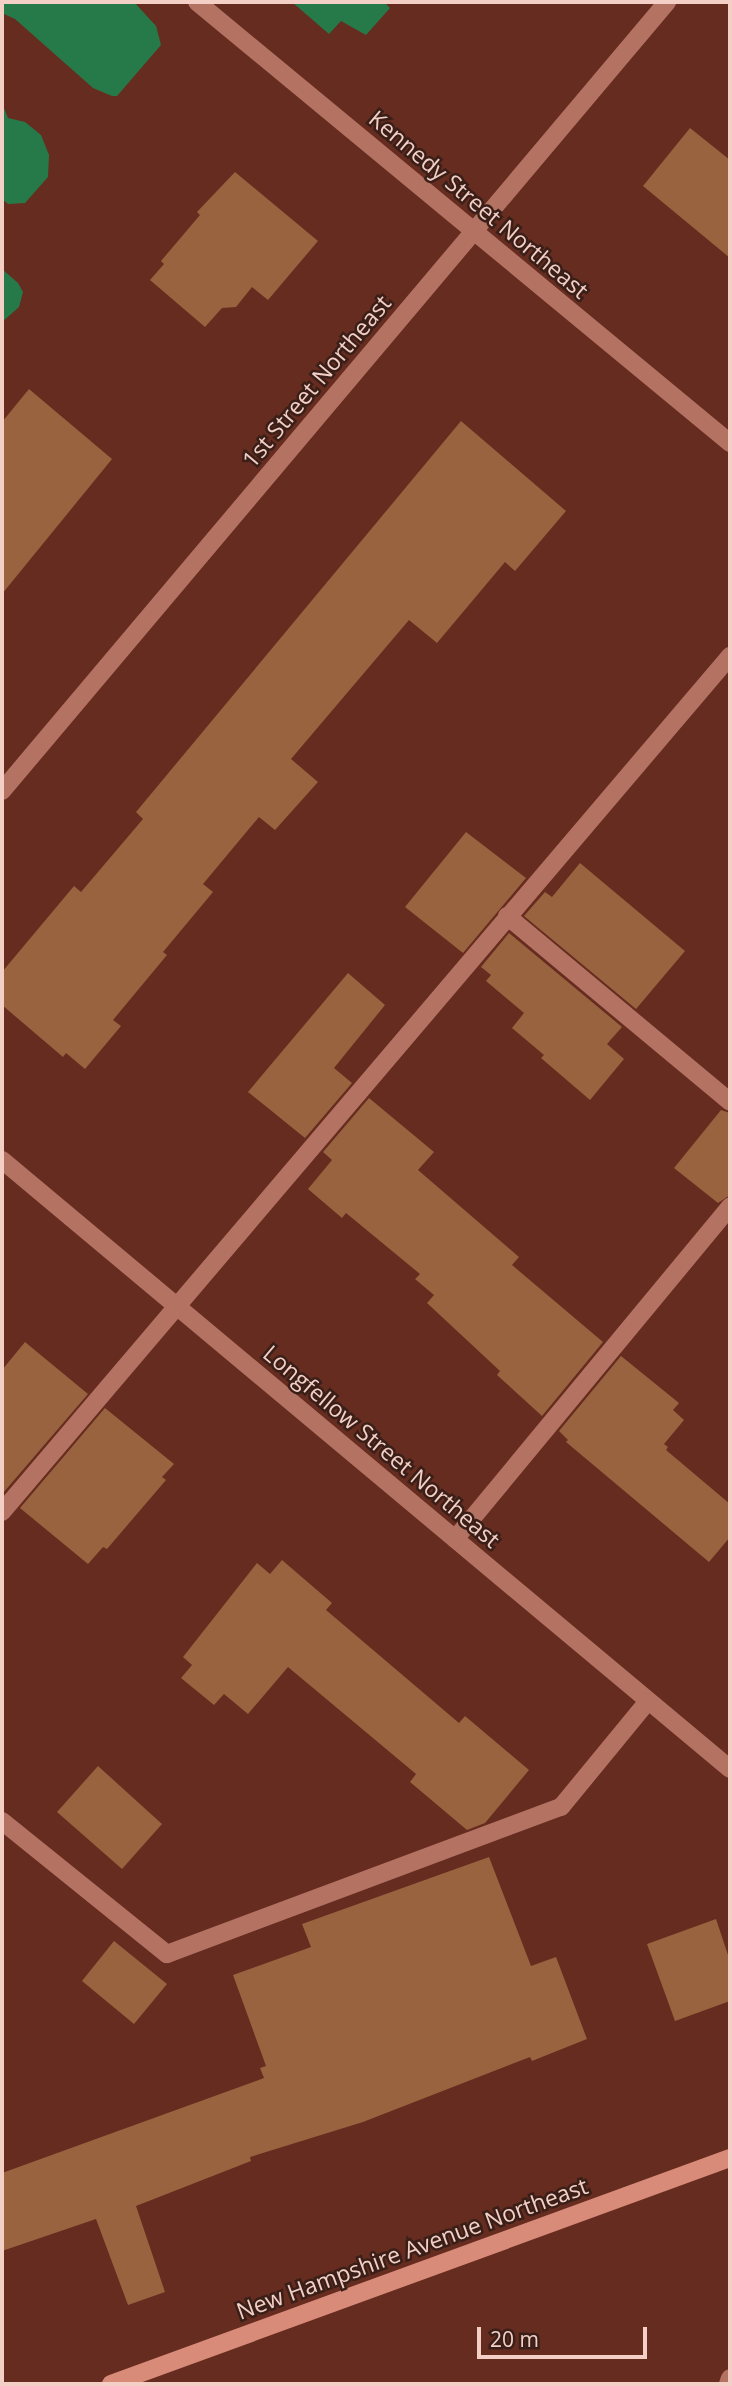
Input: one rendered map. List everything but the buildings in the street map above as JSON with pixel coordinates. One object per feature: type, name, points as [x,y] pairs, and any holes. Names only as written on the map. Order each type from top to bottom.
[{"type":"main road","name":"New Hampshire Avenue Northeast","points":[[111,2384],[730,2158]]},
{"type":"street","name":"Kennedy Street Northeast","points":[[197,2],[730,443]]},
{"type":"street","name":"1st Street Northeast","points":[[2,791],[667,2]]},
{"type":"street","points":[[2,1512],[730,656]]},
{"type":"street","points":[[507,916],[730,1102]]},
{"type":"street","name":"Longfellow Street Northeast","points":[[2,1160],[730,1769]]},
{"type":"street","points":[[455,1539],[730,1206]]},
{"type":"street","points":[[2,1821],[167,1954],[561,1807],[648,1701]]},
{"type":"street","points":[[728,2384],[730,2378]]},
{"type":"green space","points":[[2,2],[134,2],[156,26],[161,45],[117,96],[112,96],[93,88],[15,19],[2,13]]},
{"type":"green space","points":[[292,2],[384,2],[390,8],[366,35],[341,21],[329,34]]},
{"type":"green space","points":[[2,103],[8,118],[25,122],[41,135],[49,155],[48,177],[25,203],[8,204],[2,199]]},
{"type":"green space","points":[[2,269],[18,283],[23,292],[19,307],[2,322]]}]
